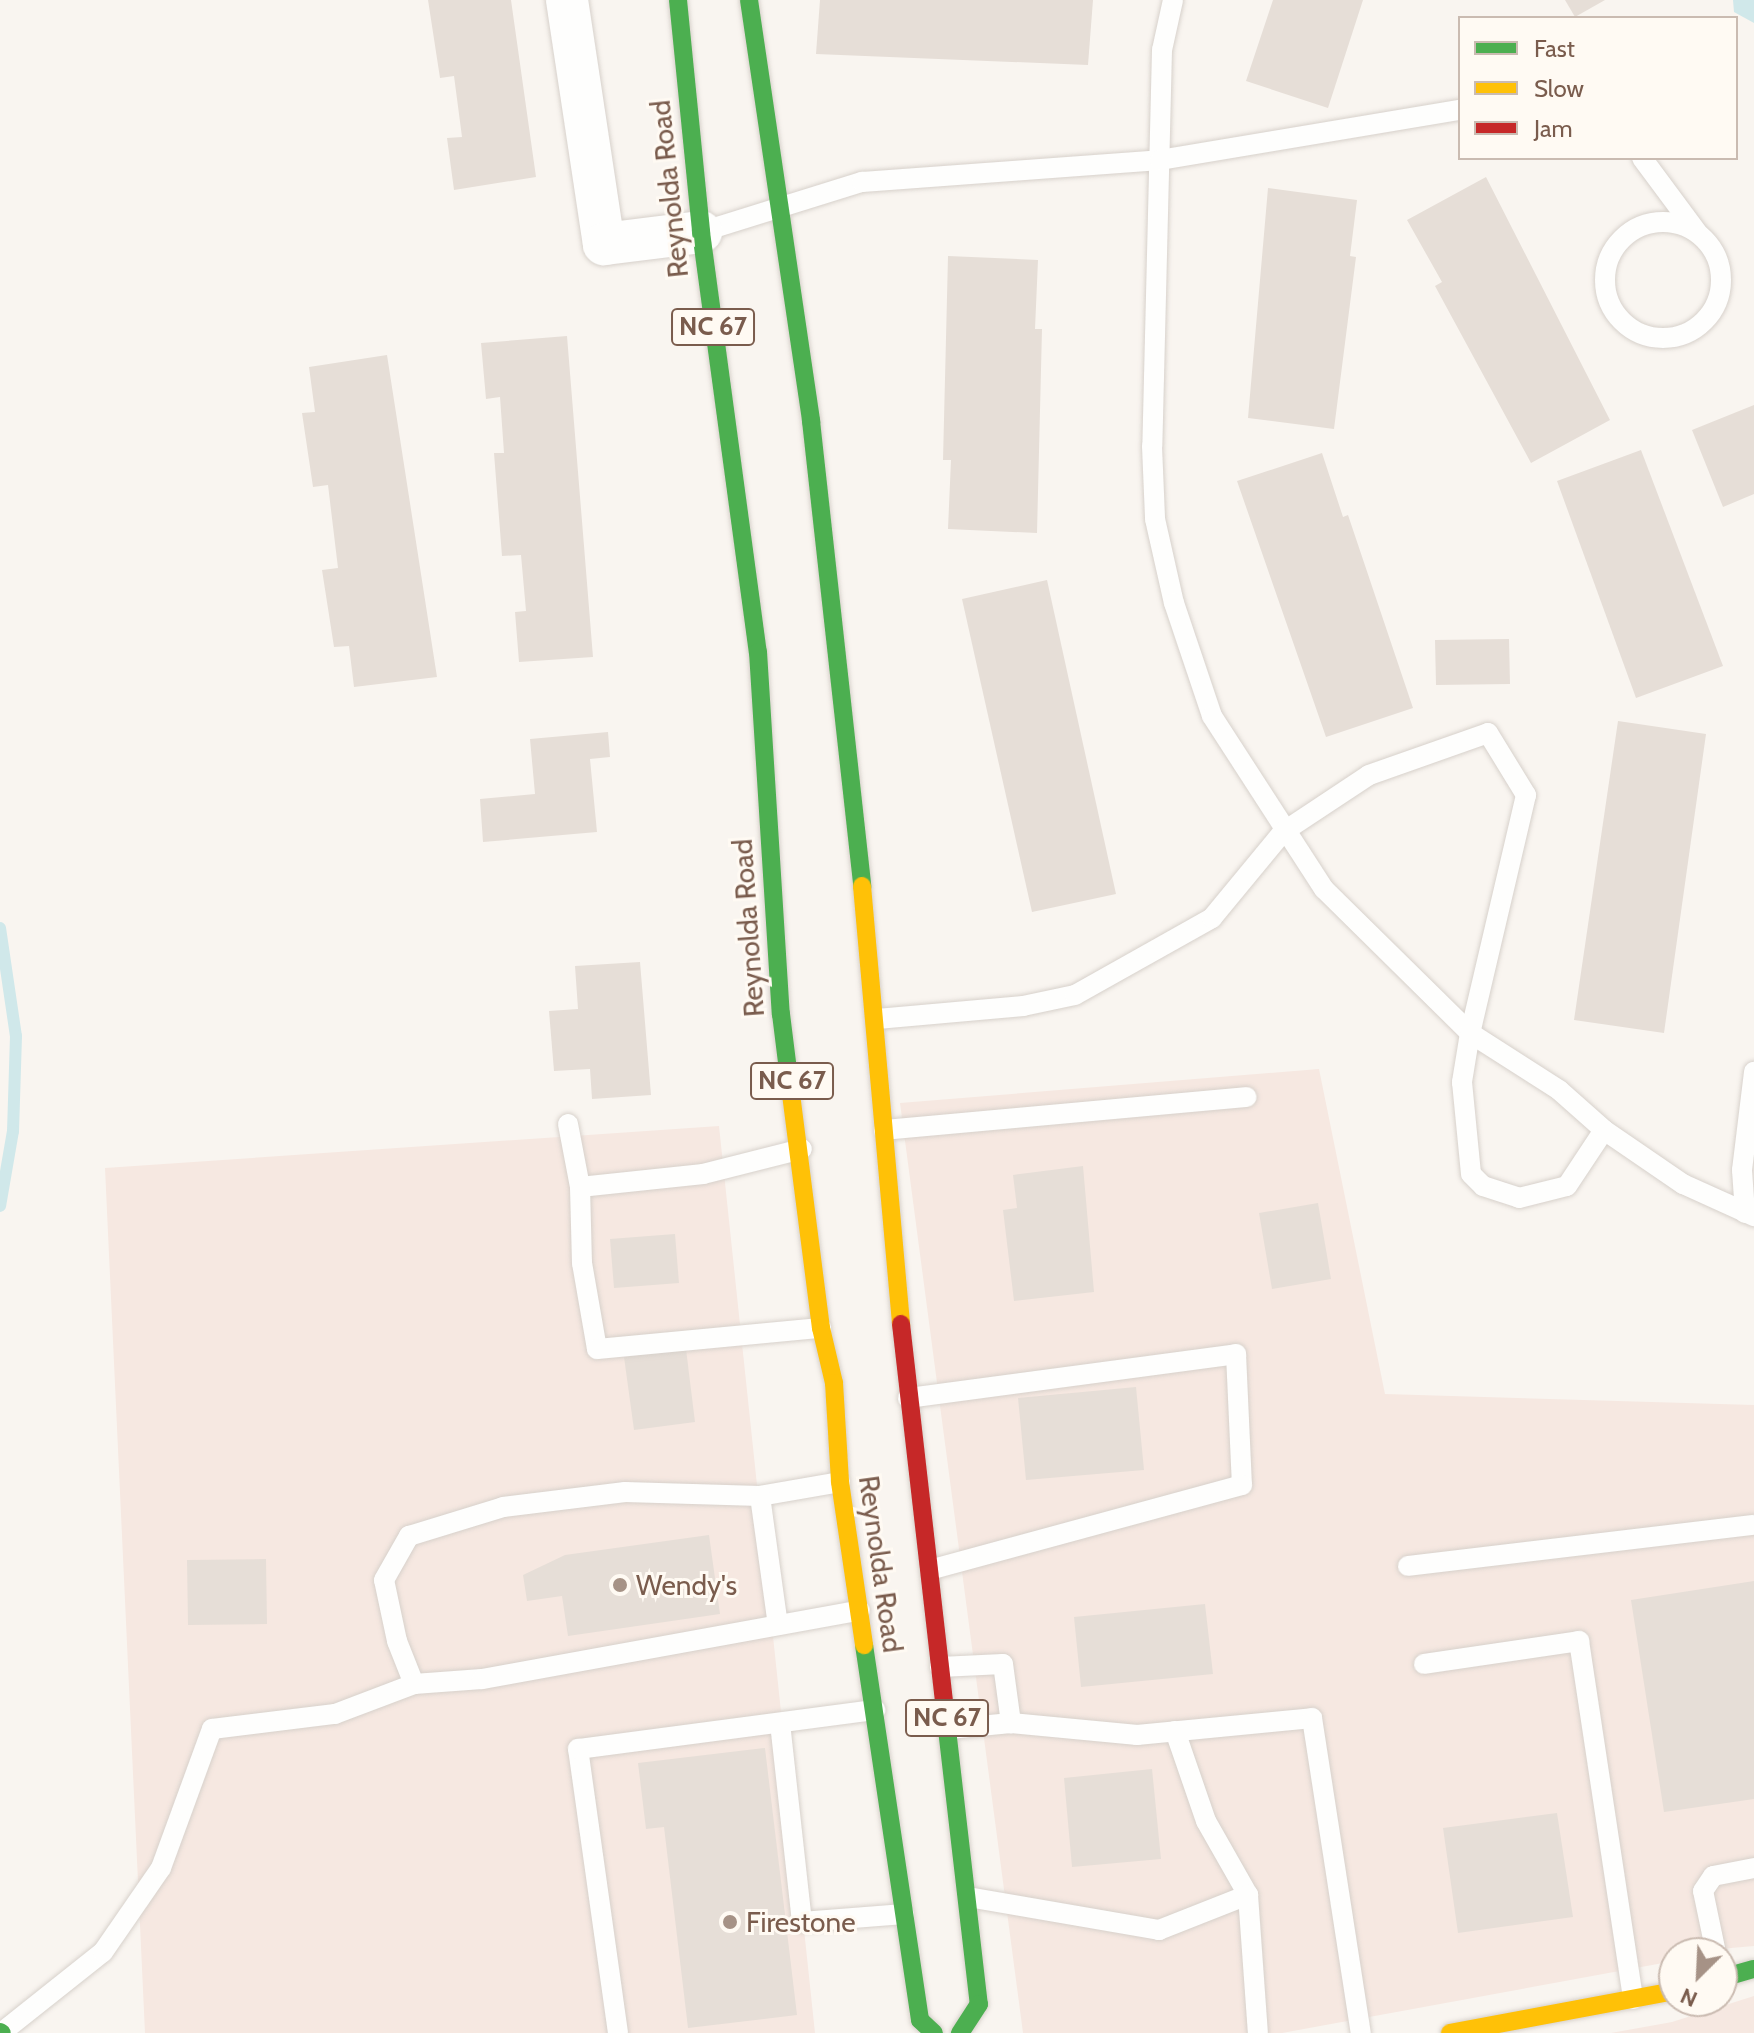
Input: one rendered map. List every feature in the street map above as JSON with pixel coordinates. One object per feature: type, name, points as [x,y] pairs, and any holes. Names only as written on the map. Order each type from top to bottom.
[{"type":"main road","name":"Reynolda Road","points":[[678,0],[701,232],[758,652],[781,1014],[802,1149],[821,1328],[834,1383],[840,1482],[904,1914],[920,2020],[934,2033]]},
{"type":"main road","name":"Reynolda Road","points":[[749,0],[776,205],[811,421],[877,1019],[908,1398],[979,2004],[960,2033]]},
{"type":"main road","points":[[1450,2033],[1658,1994]]},
{"type":"street","points":[[567,0],[604,244],[701,232]]},
{"type":"lane","points":[[1173,0],[1162,50],[1152,446],[1155,519],[1174,603],[1212,716],[1283,832],[1324,889],[1470,1033],[1559,1090],[1604,1130],[1683,1184],[1749,1214]]},
{"type":"lane","points":[[701,232],[776,205],[862,182],[1160,160],[1458,110]]},
{"type":"lane","points":[[1643,160],[1698,233],[1720,265],[1717,304],[1691,332],[1672,338],[1635,332],[1620,320],[1604,286],[1613,249],[1625,235],[1660,222],[1698,233]]},
{"type":"lane","points":[[877,1019],[1023,1006],[1075,995],[1212,918],[1283,832],[1369,775],[1488,733],[1526,795],[1470,1033],[1462,1082],[1471,1174],[1483,1186],[1519,1198],[1567,1186],[1604,1130]]},
{"type":"lane","points":[[1749,1214],[1742,1170],[1754,1072]]},
{"type":"lane","points":[[884,1130],[1246,1097]]},
{"type":"lane","points":[[568,1124],[580,1187],[582,1263],[597,1349],[821,1328]]},
{"type":"lane","points":[[580,1187],[703,1174],[802,1149]]},
{"type":"lane","points":[[908,1398],[1236,1354],[1242,1485],[930,1570]]},
{"type":"lane","points":[[414,1684],[384,1580],[409,1536],[503,1507],[625,1492],[760,1496],[840,1482]]},
{"type":"lane","points":[[760,1496],[778,1625]]},
{"type":"lane","points":[[1408,1566],[1754,1525]]},
{"type":"lane","points":[[1,2033],[111,1940],[161,1868],[212,1729],[335,1714],[414,1684],[482,1679],[860,1610]]},
{"type":"lane","points":[[1424,1664],[1579,1641],[1633,1999]]},
{"type":"lane","points":[[940,1667],[1003,1664],[1011,1723]]},
{"type":"lane","points":[[618,2033],[578,1749],[875,1710]]},
{"type":"lane","points":[[949,1729],[1011,1723],[1137,1735],[1312,1718],[1361,2033]]},
{"type":"lane","points":[[780,1723],[802,1922],[904,1914]]},
{"type":"lane","points":[[1175,1731],[1206,1821],[1248,1895],[1258,2033]]},
{"type":"lane","points":[[1713,1937],[1703,1891],[1713,1876],[1754,1868]]},
{"type":"lane","points":[[968,1897],[1159,1930],[1248,1895]]},
{"type":"shaded area","points":[[1319,1069],[1385,1394],[1754,1405],[1754,1946],[1738,1947],[1738,1937],[1658,1937],[1658,1964],[1282,2033],[1023,2033],[900,1103]]},
{"type":"shaded area","points":[[719,1126],[815,2033],[145,2033],[105,1168]]},
{"type":"shaded area","points":[[1754,1996],[1754,2033],[1611,2033],[1688,2017],[1738,2017],[1738,2001]]},
{"type":"water","points":[[1733,0],[1754,0],[1754,23],[1734,12]]},
{"type":"building","points":[[428,0],[511,0],[536,177],[454,190],[447,138],[462,137],[454,76],[440,78]]},
{"type":"building","points":[[820,0],[1093,0],[1088,65],[816,54]]},
{"type":"building","points":[[1273,0],[1363,0],[1328,108],[1246,81]]},
{"type":"building","points":[[1565,0],[1605,0],[1577,16]]},
{"type":"building","points":[[1486,177],[1610,420],[1531,463],[1435,286],[1442,282],[1407,220]]},
{"type":"building","points":[[1268,188],[1357,200],[1350,256],[1356,257],[1334,429],[1248,418]]},
{"type":"building","points":[[948,256],[1038,260],[1035,329],[1042,329],[1037,533],[948,529],[951,460],[943,460]]},
{"type":"building","points":[[567,336],[593,657],[519,662],[515,612],[526,611],[521,555],[502,556],[494,453],[504,453],[500,397],[486,399],[481,343]]},
{"type":"building","points":[[387,355],[437,677],[354,687],[349,646],[334,647],[322,570],[338,568],[328,485],[313,487],[302,413],[315,412],[309,367]]},
{"type":"building","points":[[1754,405],[1754,494],[1723,507],[1692,430]]},
{"type":"building","points":[[1641,450],[1723,666],[1636,698],[1557,481]]},
{"type":"building","points":[[1322,453],[1343,517],[1348,515],[1413,708],[1326,737],[1237,481]]},
{"type":"building","points":[[1047,580],[1116,894],[1032,912],[962,599]]},
{"type":"building","points":[[1509,639],[1510,684],[1436,685],[1435,640]]},
{"type":"building","points":[[1618,721],[1706,734],[1664,1033],[1574,1020]]},
{"type":"building","points":[[608,732],[610,757],[590,759],[597,832],[483,842],[480,799],[535,794],[530,739]]},
{"type":"building","points":[[640,962],[651,1095],[592,1099],[590,1069],[554,1071],[549,1011],[578,1009],[575,966]]},
{"type":"building","points":[[1083,1166],[1094,1292],[1014,1301],[1003,1210],[1017,1208],[1013,1175]]},
{"type":"building","points":[[1318,1203],[1331,1279],[1272,1289],[1259,1213]]},
{"type":"building","points":[[675,1234],[679,1283],[614,1288],[610,1239]]},
{"type":"building","points":[[686,1349],[695,1422],[634,1430],[624,1357]]},
{"type":"building","points":[[1136,1387],[1144,1470],[1026,1480],[1018,1398]]},
{"type":"building","name":"Wendy's","points":[[709,1535],[720,1614],[568,1636],[562,1596],[527,1601],[523,1575],[565,1555]]},
{"type":"building","points":[[266,1559],[267,1624],[188,1625],[187,1560]]},
{"type":"building","points":[[1754,1581],[1754,1799],[1664,1812],[1631,1600]]},
{"type":"building","points":[[1205,1604],[1213,1674],[1081,1687],[1074,1617]]},
{"type":"building","name":"Firestone","points":[[765,1748],[797,2015],[688,2028],[664,1827],[646,1829],[638,1763]]},
{"type":"building","points":[[1152,1769],[1161,1859],[1072,1867],[1064,1778]]},
{"type":"building","points":[[1557,1813],[1573,1917],[1458,1933],[1443,1828]]},
{"type":"waterway","points":[[0,928],[16,1036],[13,1131],[0,1206]]},
{"type":"traffic: fast","points":[[678,0],[701,232],[758,652],[781,1014],[791,1094]]},
{"type":"traffic: fast","points":[[749,0],[811,421],[862,886]]},
{"type":"traffic: fast","points":[[864,1645],[920,2020],[934,2033]]},
{"type":"traffic: fast","points":[[945,1712],[979,2004],[960,2033]]},
{"type":"traffic: fast","points":[[1738,1974],[1754,1969]]},
{"type":"traffic: slow","points":[[862,886],[901,1324]]},
{"type":"traffic: slow","points":[[791,1094],[821,1328],[834,1383],[840,1482],[864,1645]]},
{"type":"traffic: slow","points":[[1450,2033],[1658,1994]]},
{"type":"traffic: jam","points":[[901,1324],[945,1712]]},
{"type":"place","name":"Wendy's","points":[[620,1585]]},
{"type":"place","name":"Firestone","points":[[730,1922]]}]
